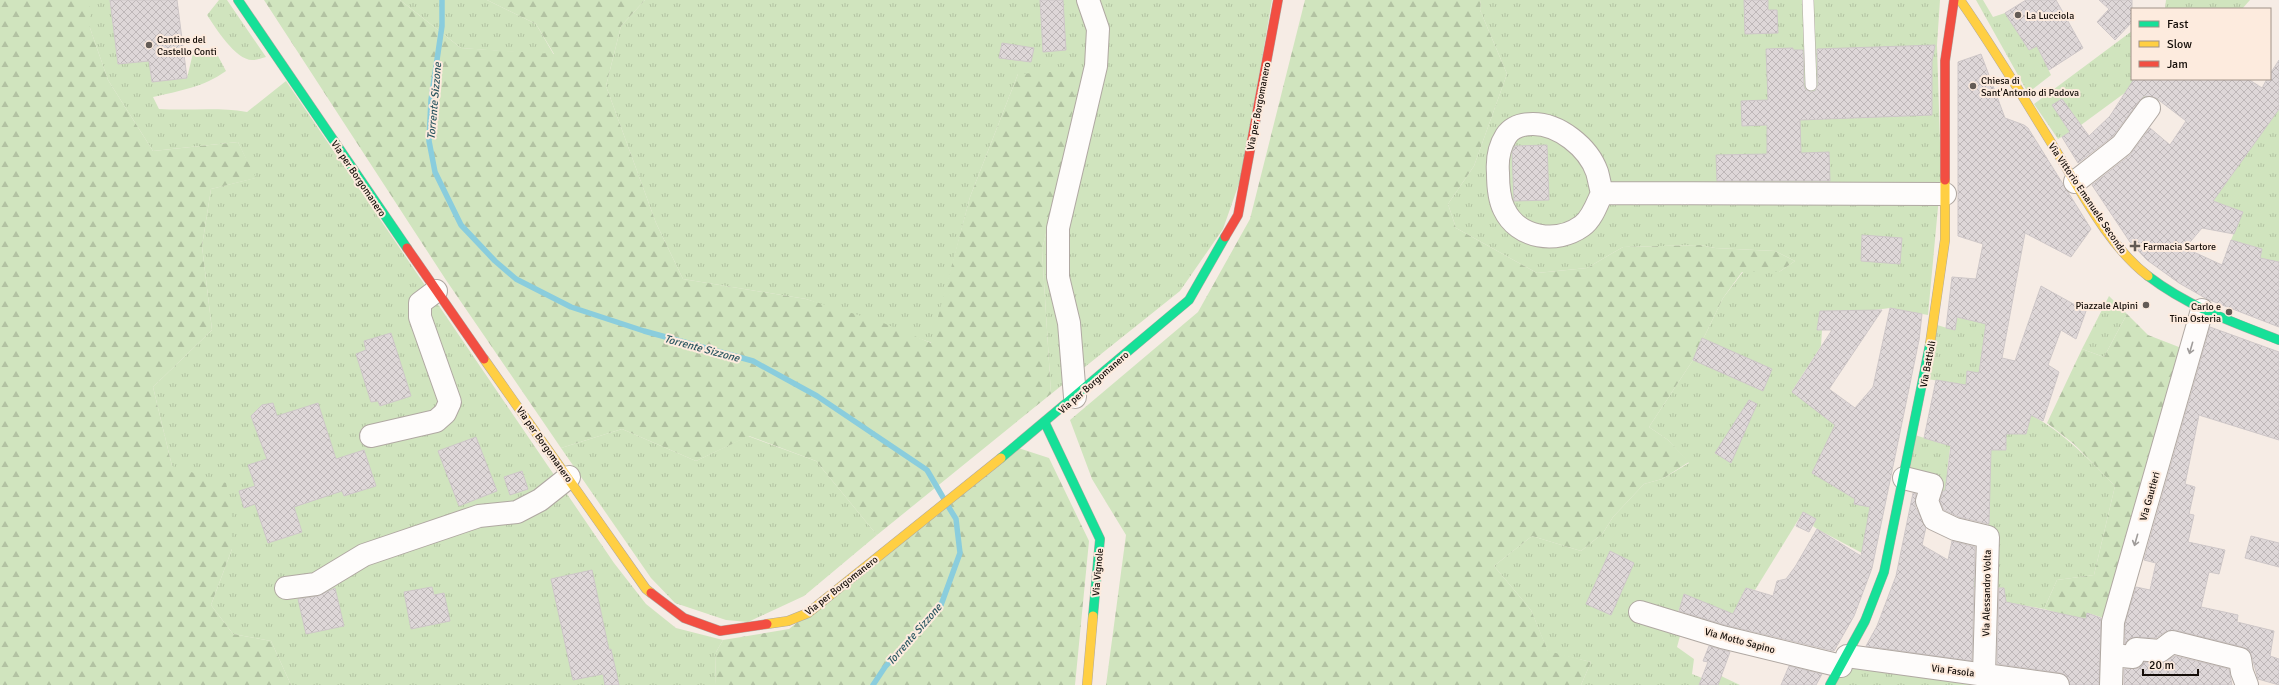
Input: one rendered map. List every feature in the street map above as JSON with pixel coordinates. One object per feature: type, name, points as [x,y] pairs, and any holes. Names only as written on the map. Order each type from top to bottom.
[{"type":"main road","name":"Via per Borgomanero","points":[[238,0],[436,291],[569,477],[646,589],[684,618],[720,631],[788,622],[808,613],[1045,423],[1189,300],[1238,215],[1278,0]]},
{"type":"main road","name":"Via Battioli","points":[[1830,685],[1865,621],[1884,572],[1931,342],[1945,240],[1945,61],[1954,0]]},
{"type":"main road","name":"Via Vittorio Emanuele Secondo","points":[[1960,0],[1995,51],[2075,182],[2120,250],[2139,270],[2172,294],[2202,310],[2279,340]]},
{"type":"main road","name":"Via Vignole","points":[[1045,423],[1100,539],[1087,685]]},
{"type":"street","points":[[1075,397],[1069,322],[1058,277],[1058,228],[1096,66],[1098,29],[1088,0]]},
{"type":"street","points":[[2075,182],[2122,145],[2149,108]]},
{"type":"street","points":[[1522,124],[1544,124],[1564,134],[1583,150],[1597,171],[1602,193],[1596,208],[1582,226],[1563,236],[1541,238],[1519,227],[1504,210],[1498,183],[1497,159],[1507,135],[1522,124]]},
{"type":"street","points":[[1602,193],[1945,194]]},
{"type":"street","points":[[371,436],[436,420],[445,412],[450,402],[420,317],[420,303],[436,291]]},
{"type":"street","name":"Via Gautieri","points":[[2112,685],[2113,622],[2202,310]]},
{"type":"street","points":[[286,588],[316,584],[364,555],[451,525],[479,516],[517,512],[540,500],[569,477]]},
{"type":"street","name":"Via Alessandro Volta","points":[[1904,478],[1932,485],[1927,501],[1934,519],[1955,529],[1988,537],[1984,674]]},
{"type":"street","name":"Via Motto Sapino","points":[[1640,612],[1722,637],[1844,661]]},
{"type":"street","points":[[2112,655],[2133,657],[2136,649],[2160,651],[2172,642],[2240,659],[2242,672],[2247,685]]},
{"type":"street","name":"Via Fasola","points":[[1844,661],[1984,674],[2058,685]]},
{"type":"lane","points":[[1808,0],[1811,85]]},
{"type":"green space","points":[[0,0],[90,0],[90,28],[108,80],[153,151],[238,142],[256,178],[211,189],[202,246],[212,330],[153,387],[172,466],[226,483],[232,509],[232,549],[211,605],[233,634],[271,641],[291,685],[0,685]]},
{"type":"green space","points":[[90,0],[110,0],[118,64],[149,61],[152,82],[187,78],[193,53],[218,56],[226,71],[200,85],[153,97],[159,109],[225,110],[247,112],[286,81],[614,563],[646,604],[676,628],[723,640],[716,652],[715,685],[291,685],[271,641],[233,634],[211,605],[232,549],[172,466],[153,387],[212,330],[202,246],[211,189],[255,178],[238,142],[153,151],[108,80],[90,28]]},
{"type":"green space","points":[[219,0],[227,0],[266,57],[255,60],[246,59],[233,49],[227,42],[207,15]]},
{"type":"green space","points":[[264,0],[400,0],[461,48],[554,54],[536,24],[487,0],[645,0],[621,26],[606,86],[656,223],[683,279],[806,299],[881,322],[931,343],[970,197],[1018,74],[1080,70],[1063,161],[1042,250],[1051,394],[877,535],[816,461],[749,436],[696,461],[622,429],[561,448],[446,280]]},
{"type":"green space","points":[[400,0],[487,0],[536,24],[554,55],[461,48]]},
{"type":"green space","points":[[645,0],[1272,0],[1242,175],[1223,229],[1180,291],[1051,394],[1042,250],[1063,161],[1018,74],[970,197],[932,343],[806,299],[683,279],[656,223],[606,86],[621,26]]},
{"type":"green space","points":[[1305,0],[1481,0],[1480,10],[1507,74],[1474,166],[1448,204],[1456,228],[1537,273],[1587,268],[1623,247],[1700,245],[1715,248],[1775,251],[1795,261],[1779,272],[1742,272],[1723,298],[1693,360],[1649,427],[1668,440],[1689,462],[1662,479],[1644,484],[1613,517],[1603,533],[1581,551],[1532,536],[1494,566],[1531,610],[1548,651],[1591,662],[1581,685],[1106,685],[1126,535],[1092,479],[1070,420],[1198,312],[1250,219]]},
{"type":"green space","points":[[1481,0],[1940,0],[1937,45],[1941,175],[1928,315],[1890,308],[1866,311],[1820,311],[1817,330],[1822,330],[1821,346],[1792,391],[1877,457],[1860,483],[1854,503],[1876,508],[1862,553],[1817,529],[1813,526],[1816,519],[1803,512],[1755,590],[1746,588],[1733,614],[1684,595],[1677,615],[1680,636],[1677,647],[1694,659],[1692,674],[1702,678],[1721,676],[1740,685],[1581,685],[1591,662],[1548,652],[1531,610],[1494,566],[1532,536],[1581,551],[1603,533],[1613,517],[1644,484],[1662,479],[1689,463],[1668,440],[1649,427],[1693,360],[1723,298],[1743,272],[1779,272],[1795,261],[1775,251],[1715,248],[1700,245],[1623,247],[1587,268],[1537,273],[1456,228],[1448,204],[1474,166],[1507,74],[1480,10]]},
{"type":"green space","points":[[1976,0],[1983,0],[1993,17],[2005,13],[2029,50],[2037,46],[2051,75],[2028,93]]},
{"type":"green space","points":[[2166,0],[2250,0],[2243,8],[2165,8]]},
{"type":"green space","points":[[2131,32],[2131,80],[2173,80],[2158,101],[2147,107],[2126,92],[2081,125],[2071,112],[2062,120],[2070,132],[2058,139],[2034,104]]},
{"type":"green space","points":[[2279,109],[2279,262],[2260,258],[2262,249],[2231,240],[2243,212],[2213,201]]},
{"type":"green space","points":[[2109,296],[2127,314],[2104,357],[2082,349]]},
{"type":"green space","points":[[1988,310],[1979,373],[1967,371],[1966,385],[1927,379],[1937,325],[1954,330],[1957,317],[1969,320],[1971,314]]},
{"type":"green space","points":[[2127,314],[2148,335],[2184,349],[2110,620],[2088,613],[2086,621],[2044,609],[2057,580],[2094,575],[2115,486],[2074,444],[2047,423],[2082,349],[2104,357]]},
{"type":"green space","points":[[1949,397],[1953,425],[1947,472],[1972,499],[1906,481],[1915,435],[1943,444]]},
{"type":"green space","points":[[2031,415],[2065,438],[2086,456],[2115,486],[2094,575],[2057,580],[2044,609],[2006,602],[2004,588],[1973,587],[1974,577],[1981,575],[1984,541],[1988,529],[1991,450],[2006,434],[2026,434]]},
{"type":"green space","points":[[622,429],[696,461],[748,436],[816,461],[877,535],[804,596],[748,622],[726,620],[675,603],[651,578],[561,448]]},
{"type":"green space","points":[[1015,447],[1049,458],[1089,541],[1075,685],[715,685],[716,652],[723,640],[789,629]]},
{"type":"green space","points":[[1844,666],[1996,685],[1834,685]]},
{"type":"building","name":"Cantine del Castello Conti","points":[[110,0],[177,0],[187,78],[152,82],[149,61],[118,64]]},
{"type":"building","points":[[1040,0],[1063,0],[1066,50],[1043,52]]},
{"type":"building","points":[[1744,0],[1768,0],[1768,10],[1777,10],[1778,33],[1745,34]]},
{"type":"building","points":[[2026,0],[2056,0],[2083,48],[2049,70],[2037,46],[2029,50],[2005,13]]},
{"type":"building","points":[[2099,0],[2132,0],[2131,23],[2115,40],[2097,22],[2109,9]]},
{"type":"building","points":[[1002,43],[1034,48],[1031,62],[999,58]]},
{"type":"building","points":[[1935,45],[1932,61],[1932,115],[1800,120],[1801,153],[1829,152],[1830,181],[1717,181],[1716,155],[1767,154],[1767,125],[1742,126],[1741,101],[1768,100],[1766,49],[1793,48],[1793,50],[1803,50],[1804,86],[1805,89],[1811,92],[1815,91],[1818,85],[1817,49]]},
{"type":"building","points":[[1981,54],[2005,118],[2028,128],[2091,229],[2071,257],[2025,233],[2002,358],[2015,361],[2041,286],[2086,311],[2076,339],[2061,330],[2048,365],[2059,372],[2043,421],[2031,415],[2026,434],[2006,434],[2006,450],[1991,450],[1989,524],[1959,517],[1944,510],[1940,501],[1943,491],[1945,491],[1951,446],[1924,438],[1936,380],[1966,385],[1967,371],[1979,373],[1986,324],[1957,317],[1955,330],[1946,328],[1952,277],[1976,279],[1983,244],[1958,236],[1958,62]]},
{"type":"building","points":[[2279,60],[2279,109],[2213,201],[2243,212],[2234,234],[2202,228],[2185,248],[2222,265],[2231,240],[2262,249],[2260,258],[2279,262],[2279,327],[2207,299],[2179,283],[2147,260],[2130,242],[2092,185],[2130,155],[2150,128],[2170,145],[2186,121],[2156,98],[2144,96],[2113,136],[2078,163],[2062,137],[2070,132],[2052,105],[2062,99],[2089,136],[2110,116],[2133,80],[2250,80],[2262,88],[2266,80],[2271,80],[2271,72]]},
{"type":"building","points":[[1547,145],[1549,200],[1514,201],[1512,152],[1515,146]]},
{"type":"building","points":[[1862,235],[1902,238],[1900,264],[1861,261]]},
{"type":"building","points":[[1890,308],[1922,314],[1919,340],[1872,568],[1854,616],[1834,651],[1725,625],[1679,611],[1684,594],[1733,614],[1746,588],[1773,596],[1777,581],[1786,579],[1795,567],[1817,529],[1861,556],[1870,507],[1854,504],[1855,499],[1812,473],[1835,425],[1792,392],[1832,330],[1817,330],[1820,311],[1882,310],[1829,389],[1855,408],[1873,387]]},
{"type":"building","points":[[2210,327],[2279,352],[2279,440],[2199,415],[2185,484],[2195,487],[2189,514],[2194,515],[2188,542],[2225,550],[2219,574],[2209,572],[2201,607],[2238,615],[2237,622],[2274,631],[2270,656],[2279,659],[2279,685],[2258,679],[2249,650],[2243,647],[2175,630],[2165,632],[2156,638],[2130,638],[2125,644],[2125,624],[2136,587],[2150,590],[2156,563],[2144,560]]},
{"type":"building","points":[[391,333],[411,396],[380,406],[378,401],[371,402],[356,354],[366,350],[364,341]]},
{"type":"building","points":[[1702,338],[1772,369],[1763,391],[1693,360]]},
{"type":"building","points":[[1749,400],[1757,404],[1731,463],[1715,453]]},
{"type":"building","points":[[273,403],[277,416],[318,403],[336,459],[364,450],[376,486],[344,496],[342,491],[294,507],[302,532],[268,543],[255,504],[244,508],[239,491],[255,486],[248,465],[267,459],[251,416],[262,405]]},
{"type":"building","points":[[476,437],[497,491],[459,506],[438,451]]},
{"type":"building","points":[[522,471],[528,489],[510,495],[504,477]]},
{"type":"building","points":[[1913,493],[1916,494],[1915,506],[1926,527],[1922,545],[1948,560],[1952,541],[1975,547],[1972,661],[1866,646],[1877,626],[1896,576]]},
{"type":"building","points":[[1803,512],[1816,519],[1809,532],[1796,526]]},
{"type":"building","points":[[2251,536],[2279,543],[2279,567],[2245,558]]},
{"type":"building","points":[[1610,551],[1634,563],[1611,615],[1586,604]]},
{"type":"building","points":[[592,570],[609,650],[611,649],[619,685],[605,685],[603,674],[573,680],[551,579]]},
{"type":"building","points":[[432,587],[434,595],[444,593],[450,621],[411,629],[404,592]]},
{"type":"building","points":[[335,588],[344,626],[306,634],[298,599],[318,596]]},
{"type":"building","points":[[1999,588],[2004,588],[2006,602],[2086,619],[2087,613],[2101,618],[2099,685],[2070,685],[2066,675],[2060,673],[1997,664]]},
{"type":"building","points":[[1709,646],[1730,652],[1718,685],[1699,685],[1708,662],[1703,661]]},
{"type":"building","points":[[2175,656],[2229,669],[2232,685],[2124,685],[2124,669],[2139,668],[2144,662],[2160,663]]},
{"type":"building","points":[[1789,666],[1822,674],[1816,685],[1781,685]]},
{"type":"waterway","name":"Torrente Sizzone","points":[[442,0],[442,26],[431,100],[429,141],[435,172],[461,225],[495,261],[516,279],[571,307],[644,331],[753,361],[817,396],[927,470],[944,499]]},
{"type":"waterway","name":"Torrente Sizzone","points":[[873,685],[885,667],[941,605],[960,553],[956,519],[948,506]]},
{"type":"traffic: fast","points":[[238,0],[407,248]]},
{"type":"traffic: fast","points":[[1001,458],[1189,300],[1225,237]]},
{"type":"traffic: fast","points":[[2148,276],[2179,297],[2211,313],[2279,340]]},
{"type":"traffic: fast","points":[[1830,685],[1865,621],[1884,572],[1930,344]]},
{"type":"traffic: fast","points":[[1045,423],[1100,539],[1093,616]]},
{"type":"traffic: slow","points":[[1960,0],[2010,76],[2098,220],[2121,250],[2148,276]]},
{"type":"traffic: slow","points":[[1930,344],[1945,240],[1945,180]]},
{"type":"traffic: slow","points":[[484,359],[646,589],[651,593]]},
{"type":"traffic: slow","points":[[767,624],[788,621],[808,613],[1001,458]]},
{"type":"traffic: slow","points":[[1087,685],[1093,616]]},
{"type":"traffic: jam","points":[[1225,237],[1238,215],[1278,0]]},
{"type":"traffic: jam","points":[[1945,180],[1945,61],[1954,0]]},
{"type":"traffic: jam","points":[[407,248],[484,359]]},
{"type":"traffic: jam","points":[[651,593],[684,618],[720,631],[767,624]]},
{"type":"place","name":"La Lucciola","points":[[2018,15]]},
{"type":"place","name":"Cantine del Castello Conti","points":[[149,45]]},
{"type":"place","name":"Chiesa di Sant'Antonio di Padova","points":[[1973,86]]},
{"type":"place","name":"Farmacia Sartore","points":[[2135,246]]},
{"type":"place","name":"Piazzale Alpini","points":[[2146,305]]},
{"type":"place","name":"Carlo e Tina Osteria","points":[[2229,312]]}]
